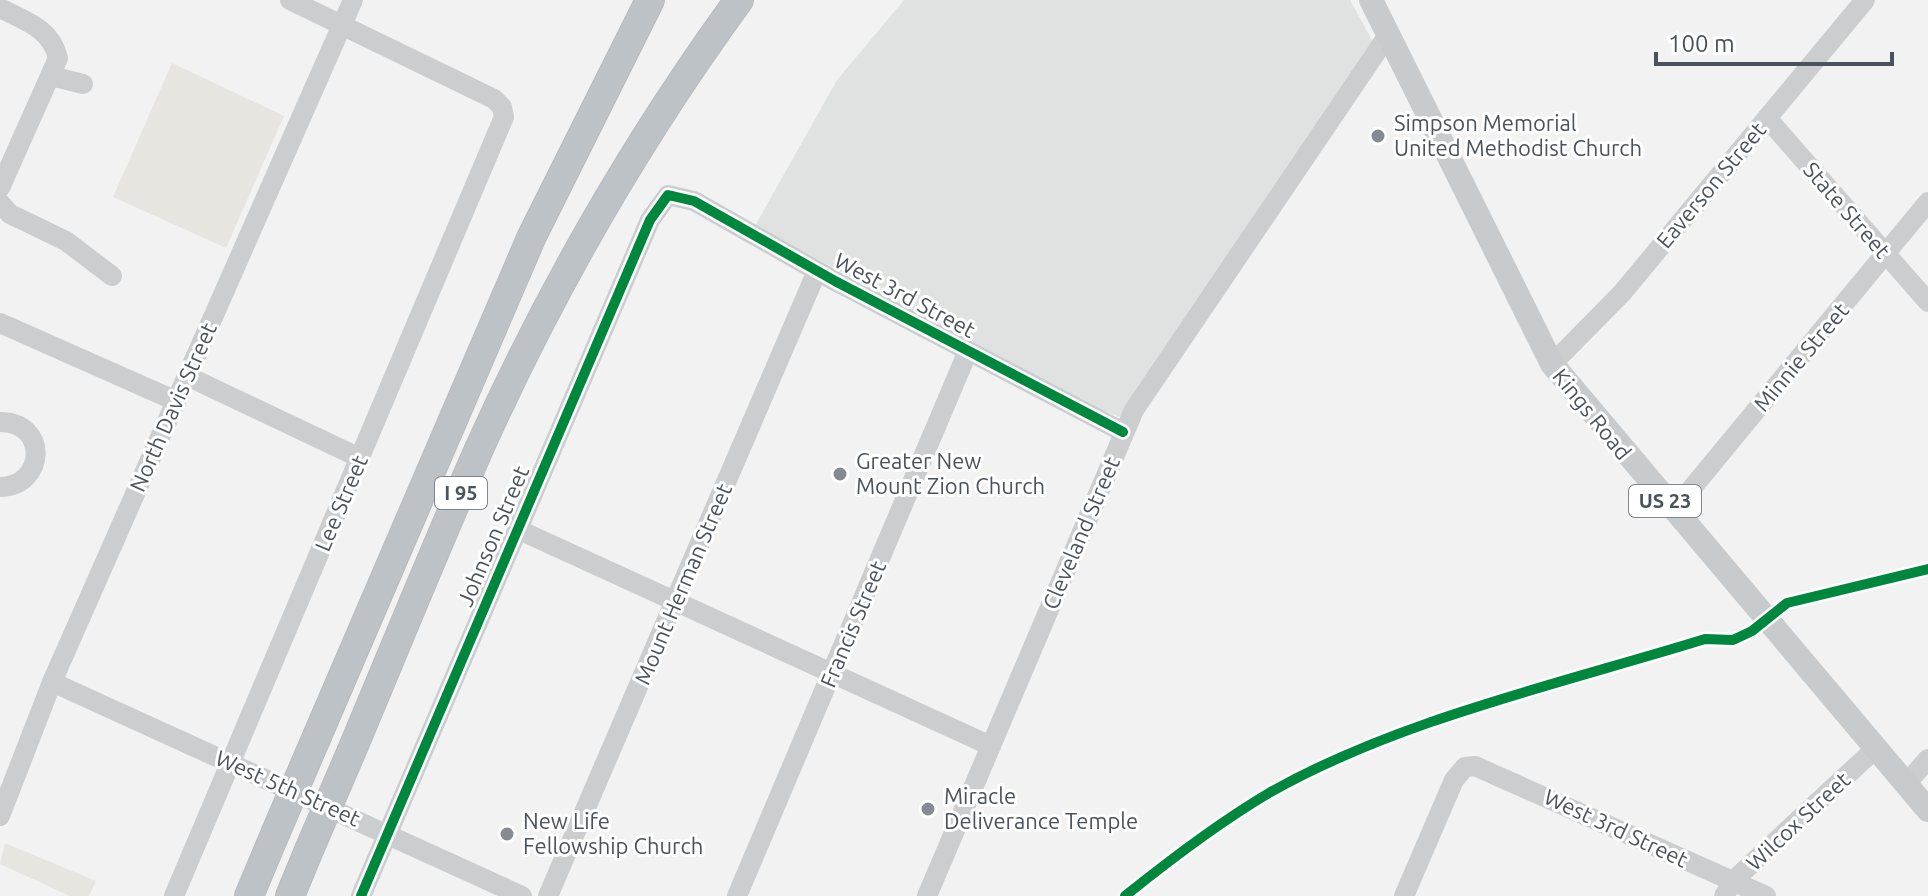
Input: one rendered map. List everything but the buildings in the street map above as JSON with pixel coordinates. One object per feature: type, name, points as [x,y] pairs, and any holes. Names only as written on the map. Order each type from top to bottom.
[{"type":"highway","points":[[607,81],[642,0]]},
{"type":"highway","name":"I 95","points":[[249,896],[491,327],[607,81],[650,0]]},
{"type":"highway","name":"I 95","points":[[290,896],[480,449],[536,333],[612,193],[739,0]]},
{"type":"highway","points":[[704,49],[751,0]]},
{"type":"main road","name":"Kings Road","points":[[1371,0],[1552,364],[1928,810]]},
{"type":"street","points":[[290,0],[341,24]]},
{"type":"street","name":"North Davis Street","points":[[0,816],[52,682],[353,0]]},
{"type":"street","name":"Eaverson Street","points":[[1552,364],[1622,293],[1865,0]]},
{"type":"street","points":[[0,8],[45,31],[55,44],[55,67],[0,188]]},
{"type":"street","name":"Lee Street","points":[[174,896],[504,120],[503,109],[494,99],[341,24]]},
{"type":"street","name":"Cleveland Street","points":[[927,896],[1123,432],[1153,380],[1388,35]]},
{"type":"street","points":[[55,67],[83,84]]},
{"type":"street","name":"State Street","points":[[1767,118],[1928,302]]},
{"type":"street","name":"West 3rd Street","points":[[668,195],[694,201],[817,271],[1123,432]]},
{"type":"street","name":"Johnson Street","points":[[361,896],[650,220],[668,195]]},
{"type":"street","name":"Minnie Street","points":[[1673,511],[1928,202]]},
{"type":"street","points":[[0,203],[10,214],[66,241],[112,276]]},
{"type":"street","name":"Mount Herman Street","points":[[548,896],[817,271]]},
{"type":"street","points":[[0,323],[176,401]]},
{"type":"street","name":"Francis Street","points":[[737,896],[968,351]]},
{"type":"street","points":[[187,376],[360,458]]},
{"type":"street","points":[[0,422],[9,422],[27,432],[38,451],[37,461],[24,479],[13,486],[0,487]]},
{"type":"street","points":[[517,529],[991,746]]},
{"type":"street","name":"West 5th Street","points":[[52,682],[522,896]]},
{"type":"street","name":"Wilcox Street","points":[[1728,889],[1875,749]]},
{"type":"street","points":[[1905,785],[1928,759]]},
{"type":"street","name":"West 3rd Street","points":[[1404,896],[1454,780],[1465,767],[1484,768],[1728,889],[1766,896]]},
{"type":"shaded area","points":[[904,0],[1350,0],[1374,44],[1120,417],[1092,406],[755,226],[837,80]]},
{"type":"shaded area","points":[[172,63],[284,116],[226,248],[113,197]]},
{"type":"shaded area","points":[[5,843],[96,881],[89,896],[70,896],[0,864]]},
{"type":"cycle path","points":[[361,896],[650,220],[668,195],[694,201],[835,281],[1123,432]]},
{"type":"cycle path","points":[[1125,896],[1195,842],[1269,793],[1371,744],[1482,705],[1705,639],[1733,640],[1752,631],[1787,603],[1928,569]]},
{"type":"place","name":"Simpson Memorial United Methodist Church","points":[[1378,136]]},
{"type":"place","name":"Greater New Mount Zion Church","points":[[840,474]]},
{"type":"place","name":"Miracle Deliverance Temple","points":[[928,809]]},
{"type":"place","name":"New Life Fellowship Church","points":[[507,834]]}]
